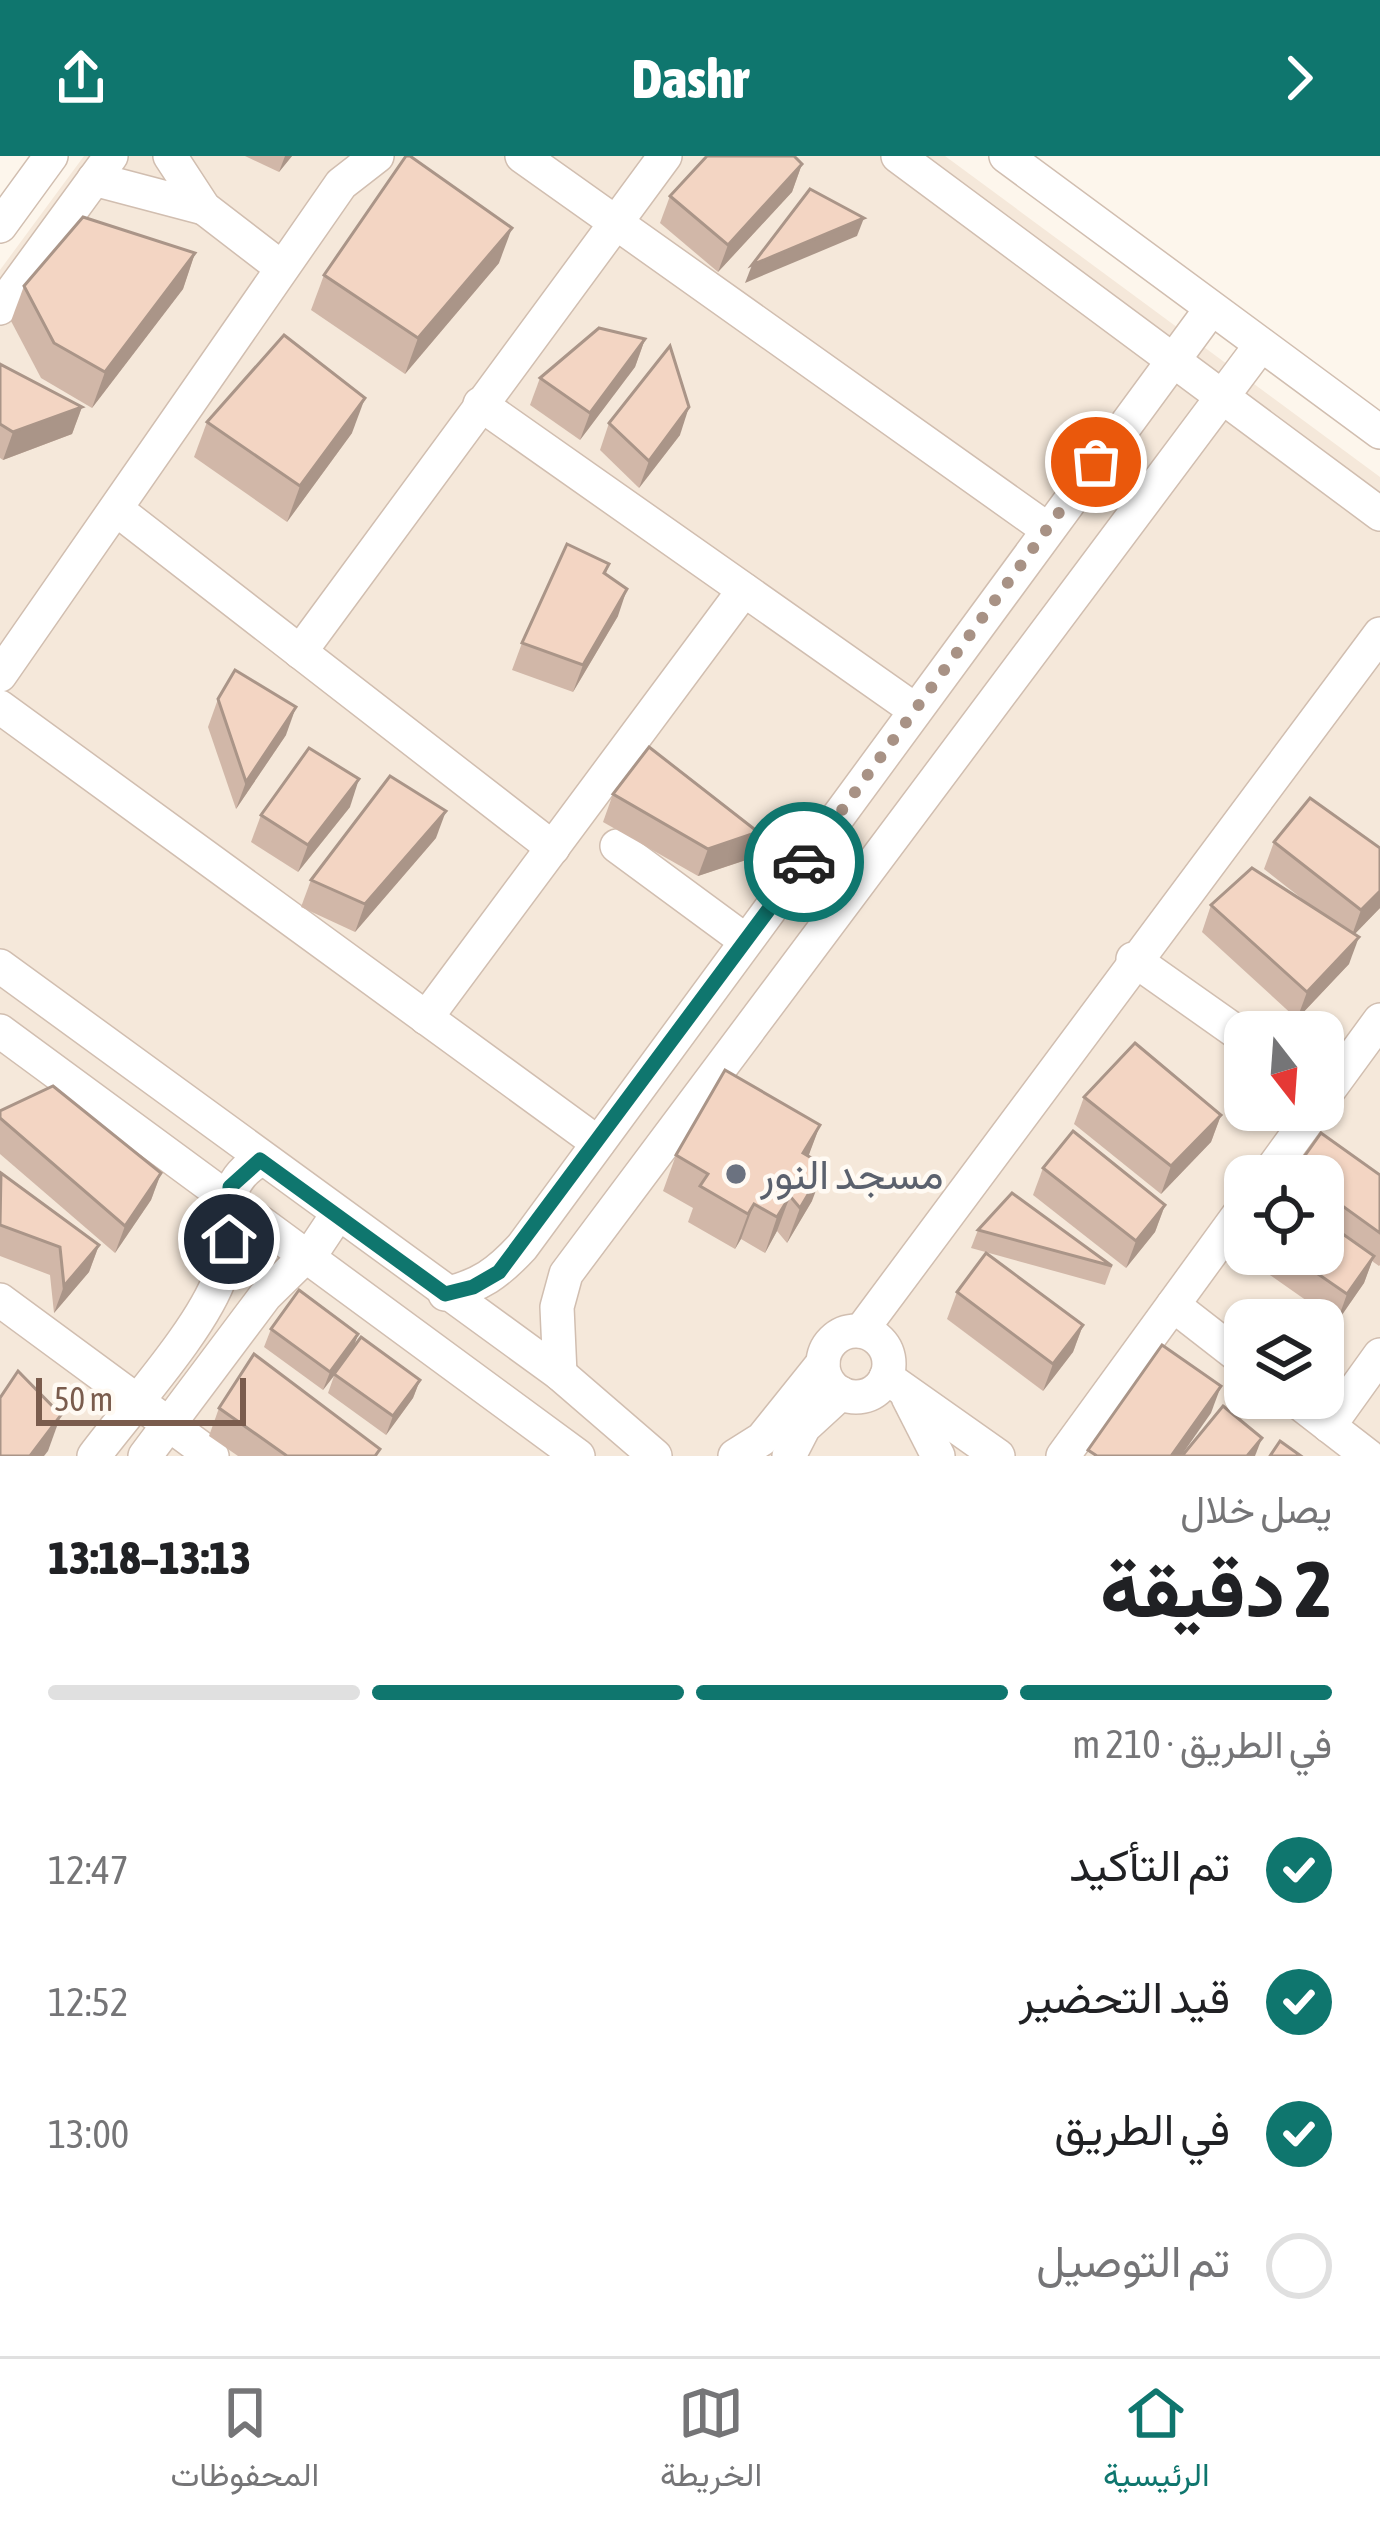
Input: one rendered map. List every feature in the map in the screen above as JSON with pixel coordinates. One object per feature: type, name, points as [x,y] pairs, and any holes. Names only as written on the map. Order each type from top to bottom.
[{"type":"street","points":[[0,226],[51,156]]},
{"type":"street","points":[[170,156],[204,208]]},
{"type":"street","points":[[0,675],[341,184],[376,156]]},
{"type":"street","points":[[522,156],[1047,529]]},
{"type":"street","points":[[300,652],[665,156]]},
{"type":"street","points":[[898,156],[1380,514]]},
{"type":"street","points":[[1006,156],[1380,432]]},
{"type":"street","points":[[0,308],[103,168],[204,208],[282,268]]},
{"type":"street","points":[[445,1294],[473,1287],[499,1272],[522,1247],[1211,309]]},
{"type":"street","points":[[560,1374],[556,1324],[566,1274],[1262,345]]},
{"type":"street","points":[[481,404],[915,710]]},
{"type":"street","points":[[116,509],[553,848]]},
{"type":"street","points":[[426,1018],[744,590]]},
{"type":"street","points":[[735,1456],[762,1439],[823,1363],[835,1339],[861,1331],[1133,959],[1380,634]]},
{"type":"street","points":[[0,707],[598,1143]]},
{"type":"street","points":[[617,846],[746,941]]},
{"type":"street","points":[[1133,959],[1224,1023]]},
{"type":"street","points":[[0,966],[260,1160],[560,1374],[655,1456]]},
{"type":"street","points":[[1344,1069],[1380,1020]]},
{"type":"street","points":[[0,1030],[578,1456]]},
{"type":"street","points":[[94,1456],[220,1277],[229,1239],[226,1200],[238,1176],[260,1160]]},
{"type":"street","points":[[146,1456],[265,1297],[306,1257],[338,1215]]},
{"type":"street","points":[[1063,1456],[1224,1235]]},
{"type":"street","points":[[522,1247],[566,1274]]},
{"type":"street","points":[[0,1300],[212,1456]]},
{"type":"street","points":[[1173,1305],[1224,1345]]},
{"type":"street","points":[[861,1331],[885,1348],[895,1383],[938,1456]]},
{"type":"street","points":[[1329,1426],[1380,1355]]},
{"type":"street","points":[[823,1363],[828,1381],[841,1393],[862,1396],[895,1383]]},
{"type":"street","points":[[895,1383],[998,1456]]},
{"type":"street","points":[[789,1456],[804,1427],[841,1393]]},
{"type":"street","points":[[1320,1419],[1368,1456]]},
{"type":"shaded area","points":[[84,156],[945,156],[1380,477],[1380,1456],[0,1456],[0,270]]},
{"type":"building","points":[[406,156],[512,228],[418,338],[324,275]]},
{"type":"building","points":[[707,156],[794,156],[802,164],[728,245],[670,196]]},
{"type":"building","points":[[810,189],[864,218],[752,265]]},
{"type":"building","points":[[83,217],[195,253],[105,372],[54,343],[24,286]]},
{"type":"building","points":[[599,328],[645,339],[590,413],[540,378]]},
{"type":"building","points":[[284,335],[365,398],[300,486],[207,422]]},
{"type":"building","points":[[670,346],[689,407],[649,461],[609,423]]},
{"type":"building","points":[[0,364],[82,407],[13,432],[0,424]]},
{"type":"building","points":[[567,544],[609,564],[604,573],[627,589],[583,665],[522,643]]},
{"type":"building","points":[[235,670],[296,707],[246,782],[218,699]]},
{"type":"building","points":[[649,747],[758,832],[708,849],[613,794]]},
{"type":"building","points":[[309,748],[359,779],[308,845],[261,815]]},
{"type":"building","points":[[390,776],[446,811],[365,904],[311,880]]},
{"type":"building","points":[[1310,798],[1380,848],[1380,891],[1361,910],[1274,842]]},
{"type":"building","points":[[1252,868],[1359,937],[1307,992],[1211,905]]},
{"type":"building","points":[[1135,1043],[1221,1115],[1171,1166],[1084,1097]]},
{"type":"building","points":[[725,1070],[820,1125],[803,1153],[825,1166],[800,1208],[790,1196],[777,1217],[754,1204],[748,1214],[700,1186],[708,1174],[676,1155]]},
{"type":"building","points":[[53,1086],[161,1173],[125,1226],[0,1118],[0,1111]]},
{"type":"building","points":[[1073,1131],[1165,1205],[1136,1241],[1043,1168]]},
{"type":"building","points":[[1321,1133],[1380,1175],[1380,1233],[1344,1207],[1344,1155],[1305,1155]]},
{"type":"building","points":[[1,1173],[99,1245],[64,1286],[60,1247],[0,1225]]},
{"type":"building","points":[[1012,1193],[1112,1266],[978,1230]]},
{"type":"building","points":[[1344,1235],[1374,1256],[1347,1294],[1319,1275],[1344,1275]]},
{"type":"building","points":[[986,1253],[1083,1325],[1053,1364],[957,1292]]},
{"type":"building","points":[[299,1290],[358,1334],[330,1372],[271,1329]]},
{"type":"building","points":[[361,1337],[420,1380],[393,1416],[334,1374]]},
{"type":"building","points":[[1162,1345],[1221,1386],[1171,1456],[1097,1456],[1088,1450]]},
{"type":"building","points":[[254,1354],[380,1449],[375,1456],[287,1456],[219,1408]]},
{"type":"building","points":[[18,1371],[61,1415],[30,1456],[0,1456],[0,1398]]},
{"type":"building","points":[[1223,1406],[1224,1419],[1239,1419],[1262,1438],[1247,1456],[1182,1456]]},
{"type":"building","points":[[1280,1441],[1301,1456],[1270,1456]]},
{"type":"way so far","points":[[804,862],[1096,462]]},
{"type":"place","name":"مسجد النور","points":[[736,1174]]},
{"type":"route","points":[[229,1239],[226,1200],[230,1187],[260,1160],[445,1294],[473,1287],[499,1272],[804,862]]}]
